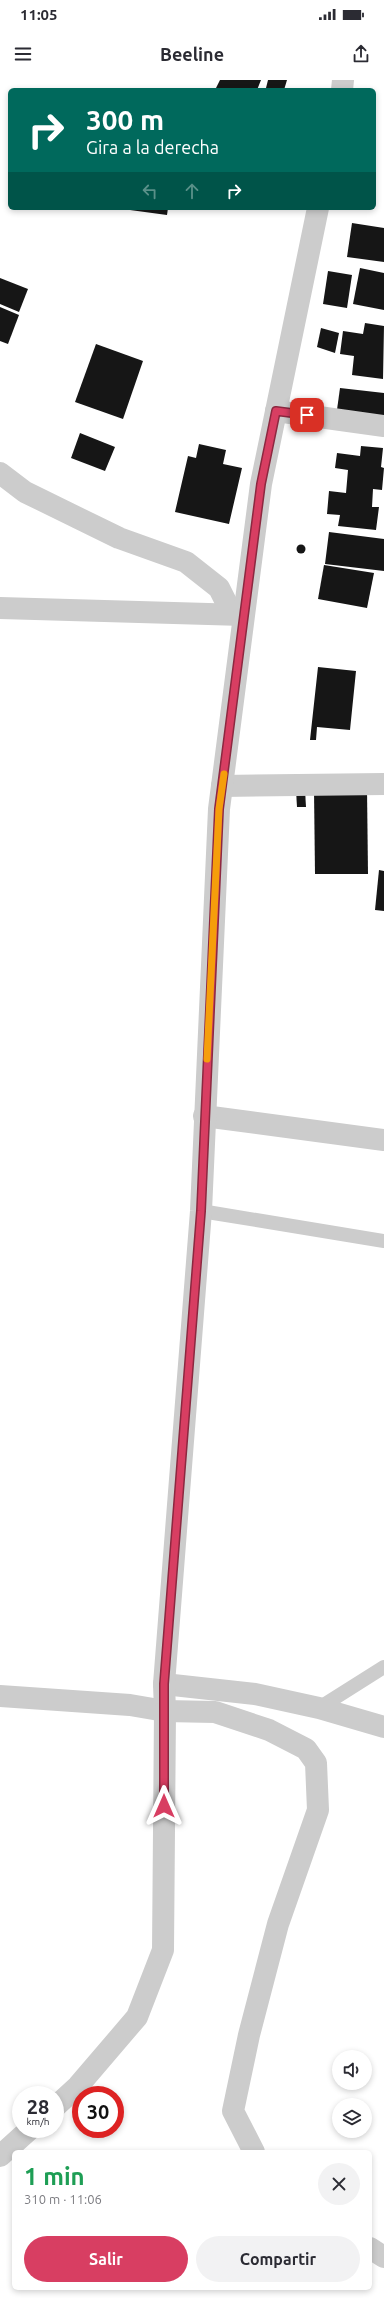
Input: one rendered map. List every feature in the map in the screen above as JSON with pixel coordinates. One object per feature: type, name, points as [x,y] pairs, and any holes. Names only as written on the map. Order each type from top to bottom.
[{"type":"street","points":[[64,2099],[78,2086],[137,2017],[163,1950],[164,1684],[201,1211],[204,1116],[219,809],[238,615],[261,484],[318,210]]},
{"type":"street","points":[[276,411],[384,426]]},
{"type":"street","points":[[0,473],[25,492],[119,538],[186,562],[219,588],[238,615]]},
{"type":"street","points":[[0,608],[238,615]]},
{"type":"street","points":[[222,786],[384,784]]},
{"type":"street","points":[[204,1116],[384,1140]]},
{"type":"street","points":[[164,1684],[255,1694],[319,1708],[384,1727]]},
{"type":"street","points":[[0,1696],[130,1705],[165,1711],[215,1712],[269,1730],[306,1749],[316,1763],[318,1810],[298,1863],[278,1924],[249,2035],[233,2111],[253,2150]]},
{"type":"street","points":[[0,2156],[20,2138]]},
{"type":"street","points":[[372,2249],[384,2258]]},
{"type":"lane","points":[[201,1211],[384,1241]]},
{"type":"lane","points":[[319,1708],[384,1667]]},
{"type":"building","points":[[220,80],[261,80],[258,88],[216,88]]},
{"type":"building","points":[[268,80],[287,80],[285,88],[266,88]]},
{"type":"building","points":[[130,210],[168,210],[167,215]]},
{"type":"building","points":[[352,223],[384,228],[384,262],[347,257]]},
{"type":"building","points":[[360,268],[384,273],[384,310],[353,304]]},
{"type":"building","points":[[328,271],[352,275],[347,308],[323,304]]},
{"type":"building","points":[[0,278],[28,289],[19,312],[0,304]]},
{"type":"building","points":[[0,307],[19,315],[8,344],[0,341]]},
{"type":"building","points":[[365,323],[384,326],[383,379],[352,375],[354,356],[340,354],[343,331],[363,334]]},
{"type":"building","points":[[321,328],[339,333],[335,353],[317,347]]},
{"type":"building","points":[[96,344],[143,361],[123,419],[75,402]]},
{"type":"building","points":[[340,388],[384,393],[384,423],[336,417]]},
{"type":"building","points":[[80,433],[115,447],[105,471],[71,458]]},
{"type":"building","points":[[199,444],[226,450],[223,464],[242,468],[229,524],[175,512],[188,456],[196,458]]},
{"type":"building","points":[[361,446],[383,448],[381,467],[384,468],[382,490],[373,489],[372,507],[379,507],[376,530],[338,526],[340,515],[327,514],[329,491],[346,493],[348,470],[335,468],[337,453],[360,456]]},
{"type":"building","points":[[329,532],[384,539],[384,571],[325,564]]},
{"type":"building","points":[[301,544],[306,549],[301,554],[296,549]]},
{"type":"building","points":[[324,565],[374,573],[367,608],[318,599]]},
{"type":"building","points":[[318,667],[356,671],[350,730],[317,727],[316,740],[310,740]]},
{"type":"building","points":[[367,789],[368,874],[315,874],[314,790]]},
{"type":"building","points":[[296,790],[305,790],[306,807],[297,807]]},
{"type":"building","points":[[379,870],[384,871],[384,911],[375,910]]},
{"type":"slow traffic","points":[[207,1059],[219,809],[224,774]]},
{"type":"route","points":[[164,1806],[164,1684],[201,1211],[204,1116],[219,809],[261,484],[276,411],[307,415]]}]
